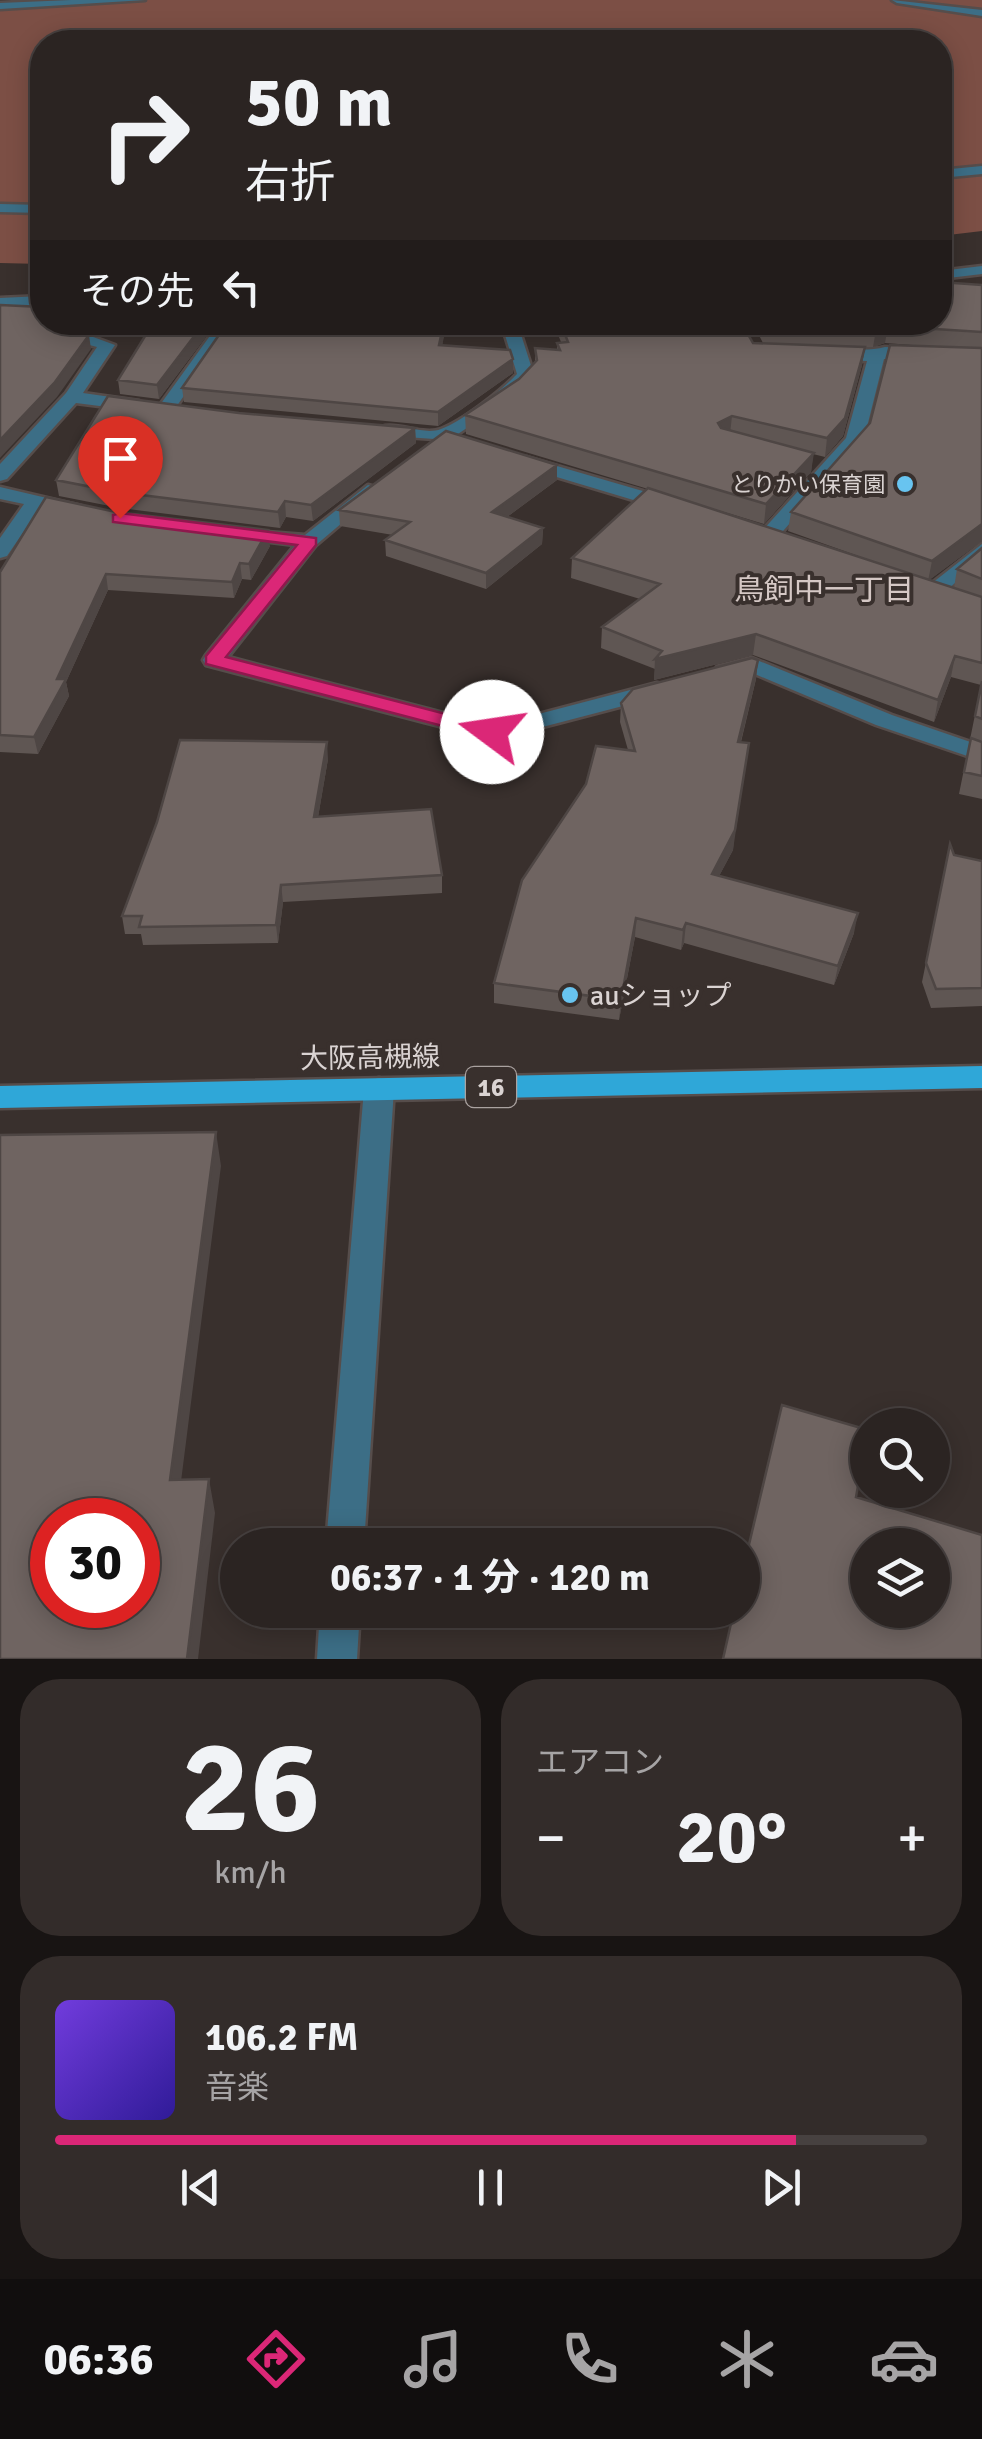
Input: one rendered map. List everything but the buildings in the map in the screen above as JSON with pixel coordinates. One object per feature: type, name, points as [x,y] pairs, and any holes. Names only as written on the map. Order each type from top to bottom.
[{"type":"main road","name":"大阪高槻線","points":[[0,1096],[982,1077]]},
{"type":"street","points":[[0,6],[140,0]]},
{"type":"street","points":[[898,0],[982,12]]},
{"type":"street","points":[[952,173],[982,170]]},
{"type":"street","points":[[0,208],[30,209]]},
{"type":"street","points":[[952,274],[982,270]]},
{"type":"street","points":[[0,302],[30,301]]},
{"type":"street","points":[[0,474],[72,397],[107,346],[75,335]]},
{"type":"street","points":[[72,397],[175,410],[220,335]]},
{"type":"street","points":[[413,458],[452,439],[526,375],[513,335]]},
{"type":"street","points":[[816,355],[876,356],[885,352],[982,358]]},
{"type":"street","points":[[769,535],[821,465],[855,439],[876,356]]},
{"type":"street","points":[[370,430],[452,439]]},
{"type":"street","points":[[497,453],[696,513]]},
{"type":"street","points":[[383,480],[309,542],[214,660],[492,732],[752,665],[884,720],[982,754]]},
{"type":"street","points":[[0,493],[102,516]]},
{"type":"street","points":[[0,552],[34,503]]},
{"type":"street","points":[[214,530],[309,542]]},
{"type":"street","points":[[933,592],[982,550]]},
{"type":"street","points":[[346,1528],[379,1089]]},
{"type":"street","points":[[337,1659],[339,1628]]},
{"type":"shaded area","points":[[140,0],[982,0],[982,231],[952,235],[952,30],[30,30],[30,264],[0,263],[0,6]]},
{"type":"place","name":"とりかい保育園","points":[[905,484]]},
{"type":"place","name":"auショップ","points":[[570,995]]},
{"type":"district","name":"鳥飼中一丁目","points":[[824,590]]},
{"type":"route","points":[[120,518],[309,542],[214,660],[492,732]]}]
